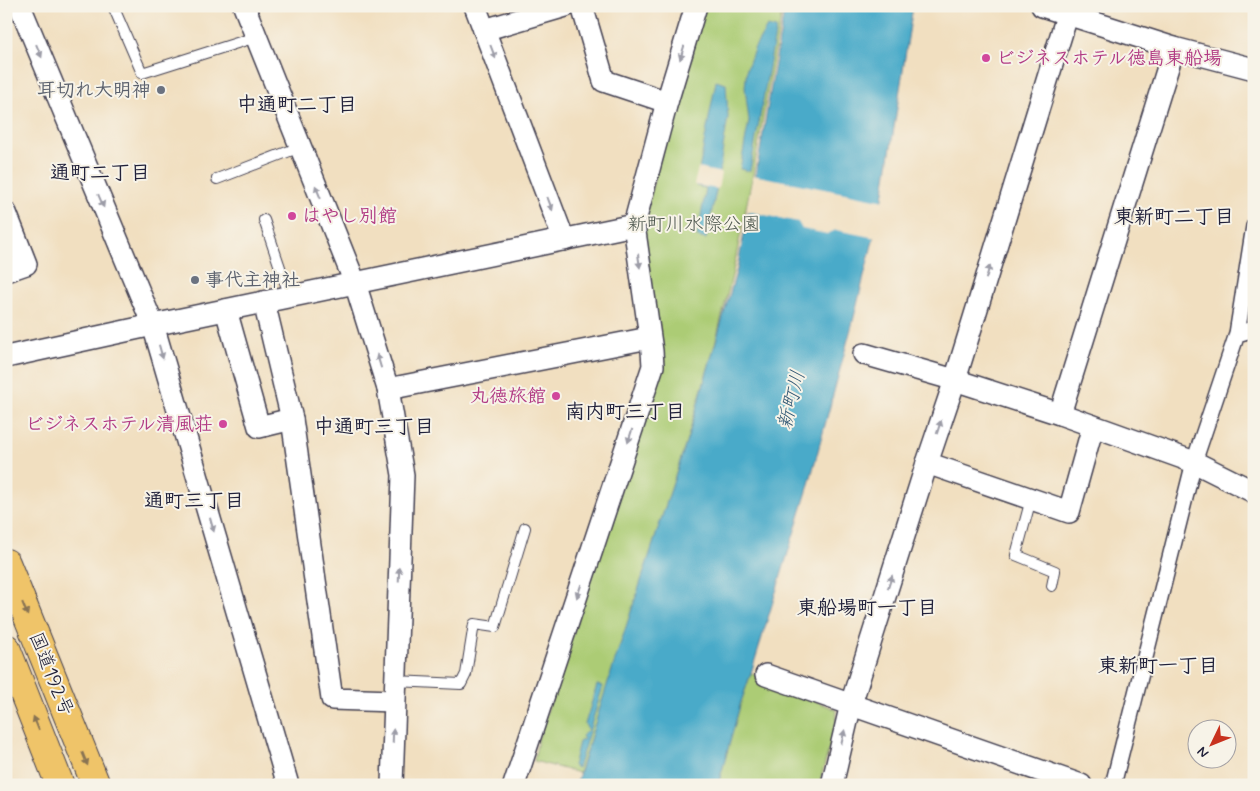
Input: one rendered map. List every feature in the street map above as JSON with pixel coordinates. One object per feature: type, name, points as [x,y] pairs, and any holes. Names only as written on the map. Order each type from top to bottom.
[{"type":"highway","name":"国道192号","points":[[6,563],[96,785]]},
{"type":"highway","name":"国道192号","points":[[6,648],[60,785]]},
{"type":"street","points":[[20,6],[153,325],[288,785]]},
{"type":"street","points":[[244,6],[355,283],[388,389],[403,475],[392,785]]},
{"type":"street","points":[[475,6],[564,240]]},
{"type":"street","points":[[484,30],[566,6]]},
{"type":"street","points":[[582,6],[604,81],[667,102]]},
{"type":"street","points":[[514,785],[653,366],[634,225],[667,102],[696,6]]},
{"type":"street","points":[[1042,6],[1069,10],[1174,48],[1254,69]]},
{"type":"street","points":[[832,785],[851,704],[955,380],[1069,10]]},
{"type":"street","points":[[1060,414],[1174,48]]},
{"type":"street","points":[[6,213],[26,264],[6,271]]},
{"type":"street","points":[[6,357],[634,225]]},
{"type":"street","points":[[1113,785],[1194,462],[1238,334],[1254,226]]},
{"type":"street","points":[[264,302],[292,419],[332,699],[395,691]]},
{"type":"street","points":[[226,310],[259,427],[292,419]]},
{"type":"street","points":[[1238,334],[1254,329]]},
{"type":"street","points":[[388,389],[649,338]]},
{"type":"street","points":[[864,354],[955,380],[1060,414],[1194,462],[1254,492]]},
{"type":"street","points":[[927,463],[1070,512],[1092,426]]},
{"type":"street","points":[[766,675],[1081,785]]},
{"type":"lane","points":[[113,6],[142,72],[256,37]]},
{"type":"lane","points":[[217,179],[300,147]]},
{"type":"lane","points":[[264,220],[290,297]]},
{"type":"lane","points":[[1032,499],[1016,555],[1055,571],[1052,586]]},
{"type":"lane","points":[[395,691],[461,684],[466,674],[474,624],[495,627],[525,528]]},
{"type":"green space","name":"新町川水際公園","points":[[703,6],[783,6],[753,174],[732,276],[714,348],[687,440],[579,773],[534,761],[538,739],[662,362],[643,228],[656,171],[693,53],[690,49]]},
{"type":"green space","points":[[751,673],[837,710],[836,723],[819,785],[718,785]]},
{"type":"water","name":"新町川","points":[[785,6],[913,6],[882,204],[853,321],[808,488],[741,702],[718,785],[576,785],[689,434],[737,269],[756,174]]},
{"type":"water","points":[[767,27],[776,29],[750,171],[740,169],[749,121],[745,87],[747,68],[755,47]]},
{"type":"water","points":[[716,81],[726,84],[728,117],[706,239],[697,237],[706,188],[696,186]]},
{"type":"water","points":[[597,685],[603,686],[578,768],[573,766],[579,742],[584,739],[582,736],[588,730],[585,724]]},
{"type":"pier","points":[[698,168],[721,173],[718,189],[694,185]]},
{"type":"pier","points":[[753,175],[885,201],[876,238],[836,230],[827,234],[802,229],[798,222],[746,211]]},
{"type":"place","name":"ビジネスホテル徳島東船場","points":[[986,58]]},
{"type":"place","name":"耳切れ大明神","points":[[161,90]]},
{"type":"place","name":"はやし別館","points":[[292,216]]},
{"type":"place","name":"事代主神社","points":[[195,280]]},
{"type":"place","name":"丸徳旅館","points":[[556,396]]},
{"type":"place","name":"ビジネスホテル清風荘","points":[[223,424]]},
{"type":"district","name":"中通町二丁目","points":[[297,105]]},
{"type":"district","name":"通町二丁目","points":[[100,173]]},
{"type":"district","name":"東新町二丁目","points":[[1174,217]]},
{"type":"district","name":"南内町三丁目","points":[[625,412]]},
{"type":"district","name":"中通町三丁目","points":[[374,427]]},
{"type":"district","name":"通町三丁目","points":[[194,501]]},
{"type":"district","name":"東船場町一丁目","points":[[867,608]]},
{"type":"district","name":"東新町一丁目","points":[[1158,666]]}]
